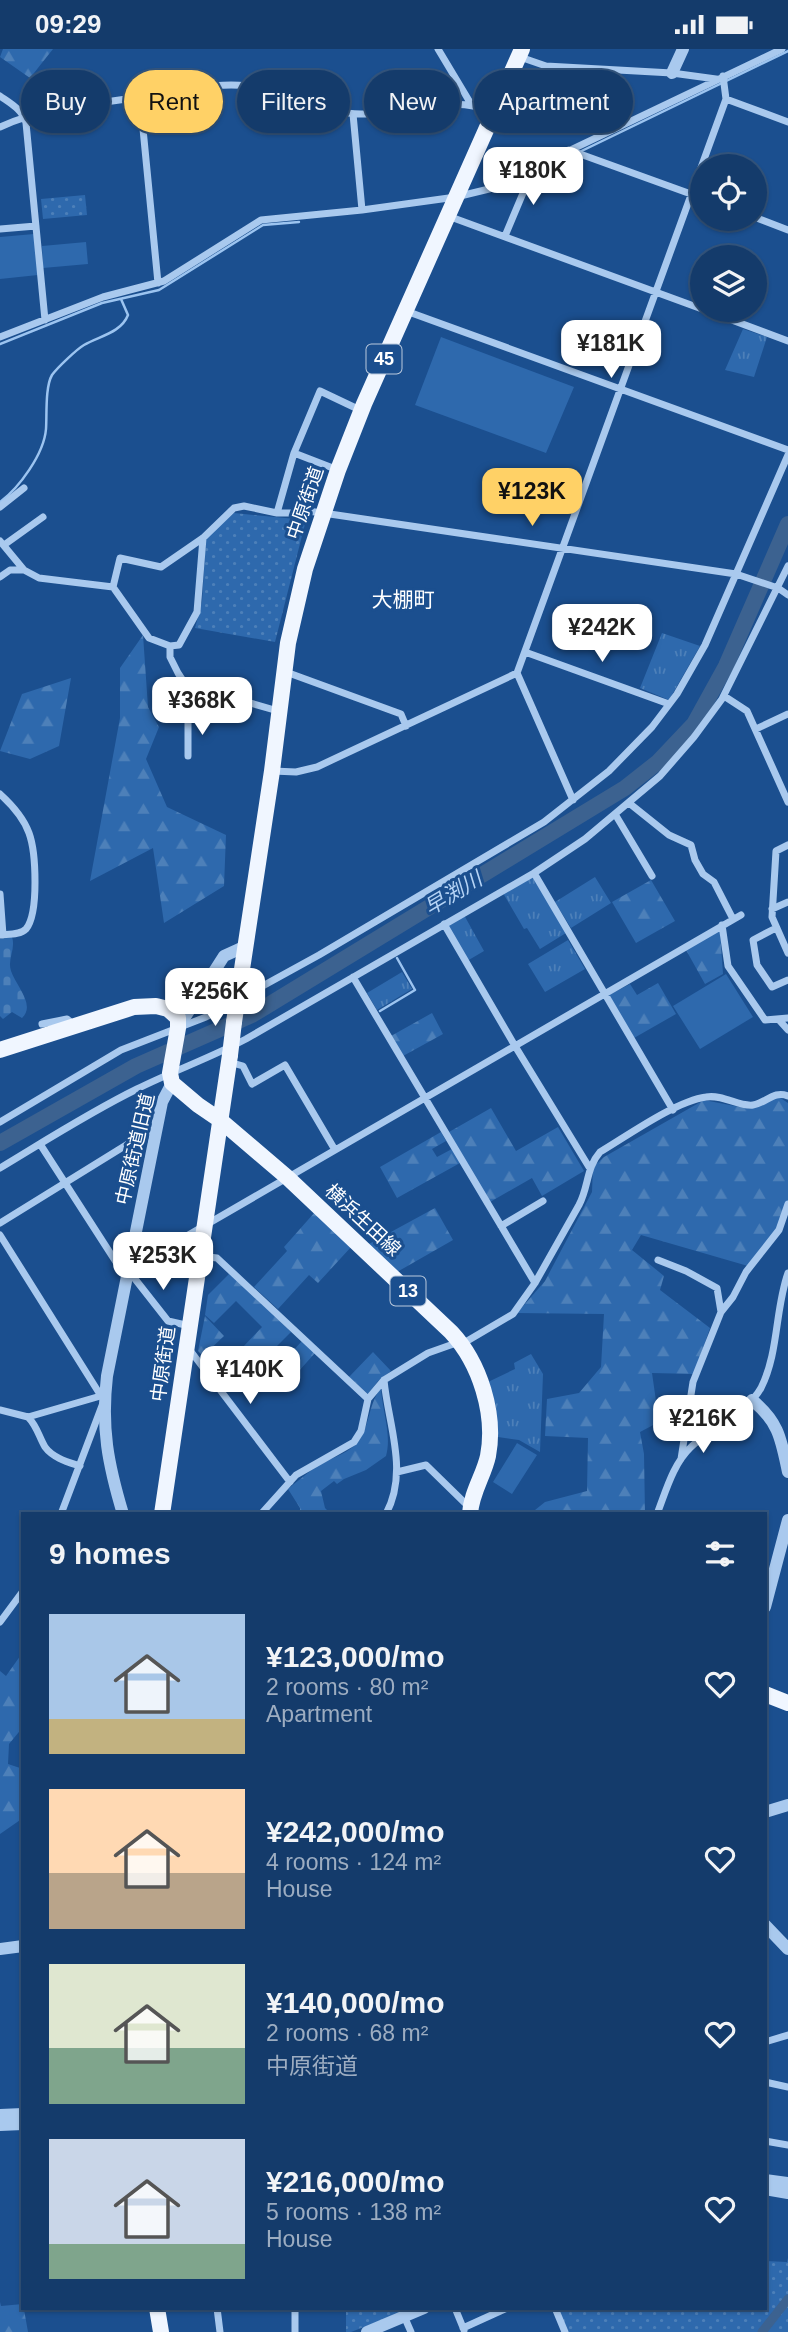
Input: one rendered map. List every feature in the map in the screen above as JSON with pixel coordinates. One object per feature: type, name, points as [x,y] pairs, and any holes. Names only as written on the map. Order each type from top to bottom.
[{"type":"main road","name":"中原街道","points":[[511,70],[519,52]]},
{"type":"main road","name":"中原街道","points":[[237,1001],[272,771],[288,643],[304,569],[361,411],[485,133]]},
{"type":"main road","name":"45","points":[[229,1058],[237,1001]]},
{"type":"main road","points":[[0,1050],[134,1007],[156,1006],[174,1013],[178,1018],[171,1074]]},
{"type":"main road","name":"中原街道","points":[[162,1512],[229,1058]]},
{"type":"main road","name":"横浜生田線","points":[[171,1074],[198,1105],[220,1120],[288,1178],[461,1343],[478,1379],[490,1420],[488,1456],[473,1512]]},
{"type":"main road","points":[[767,1695],[788,1703]]},
{"type":"main road","points":[[157,2310],[160,2332]]},
{"type":"main road","points":[[167,2310],[170,2332]]},
{"type":"street","points":[[438,49],[471,104]]},
{"type":"street","points":[[672,73],[683,49]]},
{"type":"street","points":[[0,337],[103,297],[158,283],[261,220],[362,210],[456,197],[489,189],[782,49]]},
{"type":"street","points":[[519,52],[546,66],[721,77]]},
{"type":"street","points":[[706,154],[726,99],[721,77]]},
{"type":"street","points":[[223,86],[247,86],[353,114],[386,115],[448,104],[474,105]]},
{"type":"street","points":[[0,96],[21,113]]},
{"type":"street","points":[[726,99],[788,122]]},
{"type":"street","points":[[353,114],[362,210]]},
{"type":"street","points":[[0,127],[21,119]]},
{"type":"street","points":[[27,133],[45,320]]},
{"type":"street","points":[[143,133],[158,283]]},
{"type":"street","points":[[569,151],[690,194]]},
{"type":"street","points":[[506,236],[534,167]]},
{"type":"street","points":[[272,771],[296,772],[317,767],[517,673],[623,388],[690,197]]},
{"type":"street","points":[[447,216],[690,304]]},
{"type":"street","points":[[767,223],[788,230]]},
{"type":"street","points":[[0,229],[36,226]]},
{"type":"street","points":[[405,311],[788,450]]},
{"type":"street","points":[[738,322],[788,341]]},
{"type":"street","points":[[277,513],[294,453],[320,391],[361,411]]},
{"type":"street","points":[[294,453],[338,470]]},
{"type":"street","points":[[0,1122],[121,1050],[206,1017],[320,955],[544,822],[573,800],[634,748],[669,704],[705,645],[788,455]]},
{"type":"street","points":[[0,507],[24,488]]},
{"type":"street","points":[[113,587],[120,558],[161,567],[203,538],[234,508],[244,506],[277,513],[294,513],[299,510],[323,513],[736,574],[778,588],[788,595]]},
{"type":"street","points":[[43,517],[2,543],[24,570],[39,578],[113,587],[149,638],[170,646],[179,645],[197,612],[203,538]]},
{"type":"street","points":[[0,1168],[104,1106],[216,1055],[534,873],[586,839],[660,776],[724,696],[788,566]]},
{"type":"street","points":[[0,577],[10,570],[24,570]]},
{"type":"street","points":[[170,646],[170,657],[202,710]]},
{"type":"street","points":[[525,652],[669,704]]},
{"type":"street","points":[[285,672],[401,714],[406,726]]},
{"type":"street","points":[[517,673],[573,800]]},
{"type":"street","points":[[724,696],[747,711],[785,787],[788,802]]},
{"type":"street","points":[[188,756],[188,716],[240,700],[280,712]]},
{"type":"street","points":[[756,729],[788,713]]},
{"type":"street","points":[[0,794],[30,835],[33,915],[26,929],[20,933],[1,935],[0,894]]},
{"type":"street","points":[[127,1274],[737,917],[714,882],[703,874],[691,845],[669,835],[629,803]]},
{"type":"street","points":[[615,814],[652,876]]},
{"type":"street","points":[[788,845],[776,851],[772,909],[772,917],[788,953]]},
{"type":"street","points":[[534,873],[603,995],[673,1110]]},
{"type":"street","points":[[772,909],[788,902]]},
{"type":"street","points":[[444,924],[589,1167]]},
{"type":"street","points":[[722,926],[728,966],[765,1020],[788,1018]]},
{"type":"street","points":[[776,928],[752,940],[757,965],[772,987],[788,980]]},
{"type":"street","points":[[178,1030],[224,955],[246,946]]},
{"type":"street","points":[[353,977],[534,1283]]},
{"type":"street","points":[[42,1024],[67,1019],[75,1025]]},
{"type":"street","points":[[779,1020],[788,1030]]},
{"type":"street","points":[[229,1058],[243,1066],[252,1084],[285,1065],[335,1150]]},
{"type":"street","name":"中原街道旧道","points":[[122,1512],[109,1468],[103,1397],[162,1102],[171,1074]]},
{"type":"street","points":[[263,1512],[290,1482],[309,1467],[354,1442],[361,1431],[368,1399],[384,1380],[428,1353],[461,1343],[513,1314],[534,1283],[586,1192],[589,1167],[600,1152],[673,1110],[704,1097],[719,1096],[753,1105],[777,1094],[788,1096]]},
{"type":"street","points":[[0,1223],[158,1126]]},
{"type":"street","points":[[40,1144],[127,1274],[168,1321],[190,1327]]},
{"type":"street","points":[[501,1226],[543,1201]]},
{"type":"street","points":[[681,1459],[686,1413],[693,1382],[721,1313],[746,1272],[779,1230],[788,1204]]},
{"type":"street","points":[[0,1235],[103,1397]]},
{"type":"street","points":[[201,1256],[217,1258],[368,1399]]},
{"type":"street","points":[[658,1260],[718,1288],[721,1313]]},
{"type":"street","points":[[658,1512],[681,1459],[691,1447],[752,1400],[761,1388],[777,1335],[788,1273]]},
{"type":"street","points":[[188,1348],[290,1482]]},
{"type":"street","points":[[384,1380],[397,1472],[387,1512]]},
{"type":"street","points":[[0,1410],[28,1417],[103,1397]]},
{"type":"street","points":[[62,1512],[103,1397]]},
{"type":"street","points":[[752,1400],[774,1422],[788,1469]]},
{"type":"street","points":[[28,1417],[46,1448],[61,1459],[80,1466]]},
{"type":"street","points":[[397,1472],[426,1465],[473,1512]]},
{"type":"street","points":[[767,1599],[788,1520]]},
{"type":"street","points":[[0,1622],[21,1594]]},
{"type":"street","points":[[767,1811],[788,1805]]},
{"type":"street","points":[[767,1927],[788,1949]]},
{"type":"street","points":[[0,1949],[21,1946]]},
{"type":"street","points":[[767,2041],[788,2035]]},
{"type":"street","points":[[767,2082],[788,2087]]},
{"type":"street","points":[[0,2115],[21,2114]]},
{"type":"street","points":[[0,2125],[21,2124]]},
{"type":"street","points":[[767,2141],[788,2145]]},
{"type":"street","points":[[767,2180],[788,2183]]},
{"type":"street","points":[[767,2189],[788,2193]]},
{"type":"street","points":[[217,2310],[220,2332]]},
{"type":"street","points":[[295,2310],[295,2332]]},
{"type":"street","points":[[367,2332],[419,2310]]},
{"type":"street","points":[[456,2310],[464,2330],[503,2310]]},
{"type":"street","points":[[556,2310],[565,2332]]},
{"type":"street","points":[[404,2316],[411,2332]]},
{"type":"green space","points":[[3,49],[53,49],[36,70],[21,72],[0,57]]},
{"type":"green space","points":[[85,195],[87,215],[43,219],[41,199]]},
{"type":"green space","points":[[34,234],[38,275],[0,279],[0,237]]},
{"type":"green space","points":[[86,242],[88,264],[43,268],[42,246]]},
{"type":"green space","points":[[743,329],[767,337],[754,377],[725,370]]},
{"type":"green space","points":[[441,337],[574,387],[546,453],[415,405]]},
{"type":"green space","points":[[234,513],[306,520],[275,642],[195,628],[202,602],[206,538]]},
{"type":"green space","points":[[662,633],[700,646],[669,700],[640,688]]},
{"type":"green space","points":[[143,635],[148,707],[159,727],[146,759],[167,807],[226,835],[224,886],[164,923],[153,848],[90,881],[120,718],[120,668]]},
{"type":"green space","points":[[71,678],[59,746],[30,759],[0,751],[22,694]]},
{"type":"green space","points":[[532,875],[566,933],[540,949],[527,928],[524,929],[503,893]]},
{"type":"green space","points":[[595,877],[611,903],[571,928],[555,902]]},
{"type":"green space","points":[[651,880],[675,921],[636,943],[612,902]]},
{"type":"green space","points":[[464,915],[484,951],[467,961],[447,925]]},
{"type":"green space","points":[[720,930],[723,974],[705,984],[686,950]]},
{"type":"green space","points":[[12,937],[10,967],[27,1007],[22,1018],[12,1012],[3,1019],[0,1016],[0,939]]},
{"type":"green space","points":[[568,940],[585,969],[545,992],[528,964]]},
{"type":"green space","points":[[402,972],[412,989],[377,1010],[367,993]]},
{"type":"green space","points":[[726,974],[753,1017],[700,1049],[673,1006]]},
{"type":"green space","points":[[658,983],[676,1014],[634,1038],[609,995],[630,984],[637,995]]},
{"type":"green space","points":[[432,1013],[443,1034],[403,1056],[391,1036]]},
{"type":"green space","points":[[779,1097],[788,1103],[788,1200],[777,1228],[748,1266],[641,1235],[632,1250],[664,1276],[660,1290],[710,1328],[694,1374],[652,1373],[659,1422],[640,1432],[644,1454],[645,1512],[532,1512],[545,1502],[587,1491],[588,1438],[545,1436],[547,1399],[579,1393],[601,1367],[604,1314],[517,1313],[545,1281],[592,1192],[593,1167],[604,1157],[704,1100],[750,1109]]},
{"type":"green space","points":[[491,1108],[516,1151],[558,1127],[584,1171],[542,1196],[532,1178],[490,1202],[449,1132]]},
{"type":"green space","points":[[441,1132],[446,1141],[432,1149],[437,1157],[452,1149],[460,1163],[397,1198],[380,1167]]},
{"type":"green space","points":[[435,1208],[453,1240],[397,1272],[367,1245]]},
{"type":"green space","points":[[315,1212],[352,1246],[318,1283],[309,1275],[278,1309],[254,1287],[287,1251],[284,1247]]},
{"type":"green space","points":[[230,1273],[291,1332],[260,1363],[243,1347],[262,1327],[236,1301],[214,1323],[205,1315],[208,1295]]},
{"type":"green space","points":[[205,1316],[224,1336],[203,1356],[198,1351]]},
{"type":"green space","points":[[302,1341],[315,1353],[281,1391],[267,1379]]},
{"type":"green space","points":[[373,1352],[391,1371],[378,1381],[368,1394],[349,1377]]},
{"type":"green space","points":[[531,1354],[543,1374],[540,1452],[519,1440],[498,1437],[496,1409],[488,1382],[515,1369],[514,1363]]},
{"type":"green space","points":[[381,1388],[387,1431],[386,1456],[366,1470],[337,1484],[334,1481],[321,1491],[325,1508],[329,1512],[300,1512],[288,1489],[319,1465],[356,1444],[363,1433]]},
{"type":"green space","points":[[517,1443],[537,1455],[512,1494],[493,1482]]},
{"type":"green space","points":[[21,1655],[21,1729],[9,1744],[8,1764],[21,1768],[21,1819],[0,1834],[0,1671],[6,1676]]},
{"type":"green space","points":[[788,2258],[788,2332],[568,2332],[558,2310],[767,2310],[767,2261],[787,2262]]},
{"type":"green space","points":[[0,2302],[1,2306],[21,2304],[28,2332],[0,2332]]},
{"type":"green space","points":[[346,2310],[408,2310],[351,2332],[346,2332]]},
{"type":"waterway","points":[[532,175],[788,51]]},
{"type":"waterway","points":[[0,344],[102,303],[159,290],[263,225],[299,222]]},
{"type":"waterway","points":[[0,502],[22,479],[41,449],[46,429],[47,394],[52,375],[81,347],[109,333],[125,321],[128,315],[121,299]]},
{"type":"waterway","name":"早渕川","points":[[0,1143],[136,1066],[252,1015],[625,788],[658,762],[694,724],[726,666],[788,524]]},
{"type":"waterway","points":[[380,1011],[415,990],[397,958]]},
{"type":"waterway","points":[[762,2332],[788,2299]]},
{"type":"district","name":"大棚町","points":[[403,599]]}]
